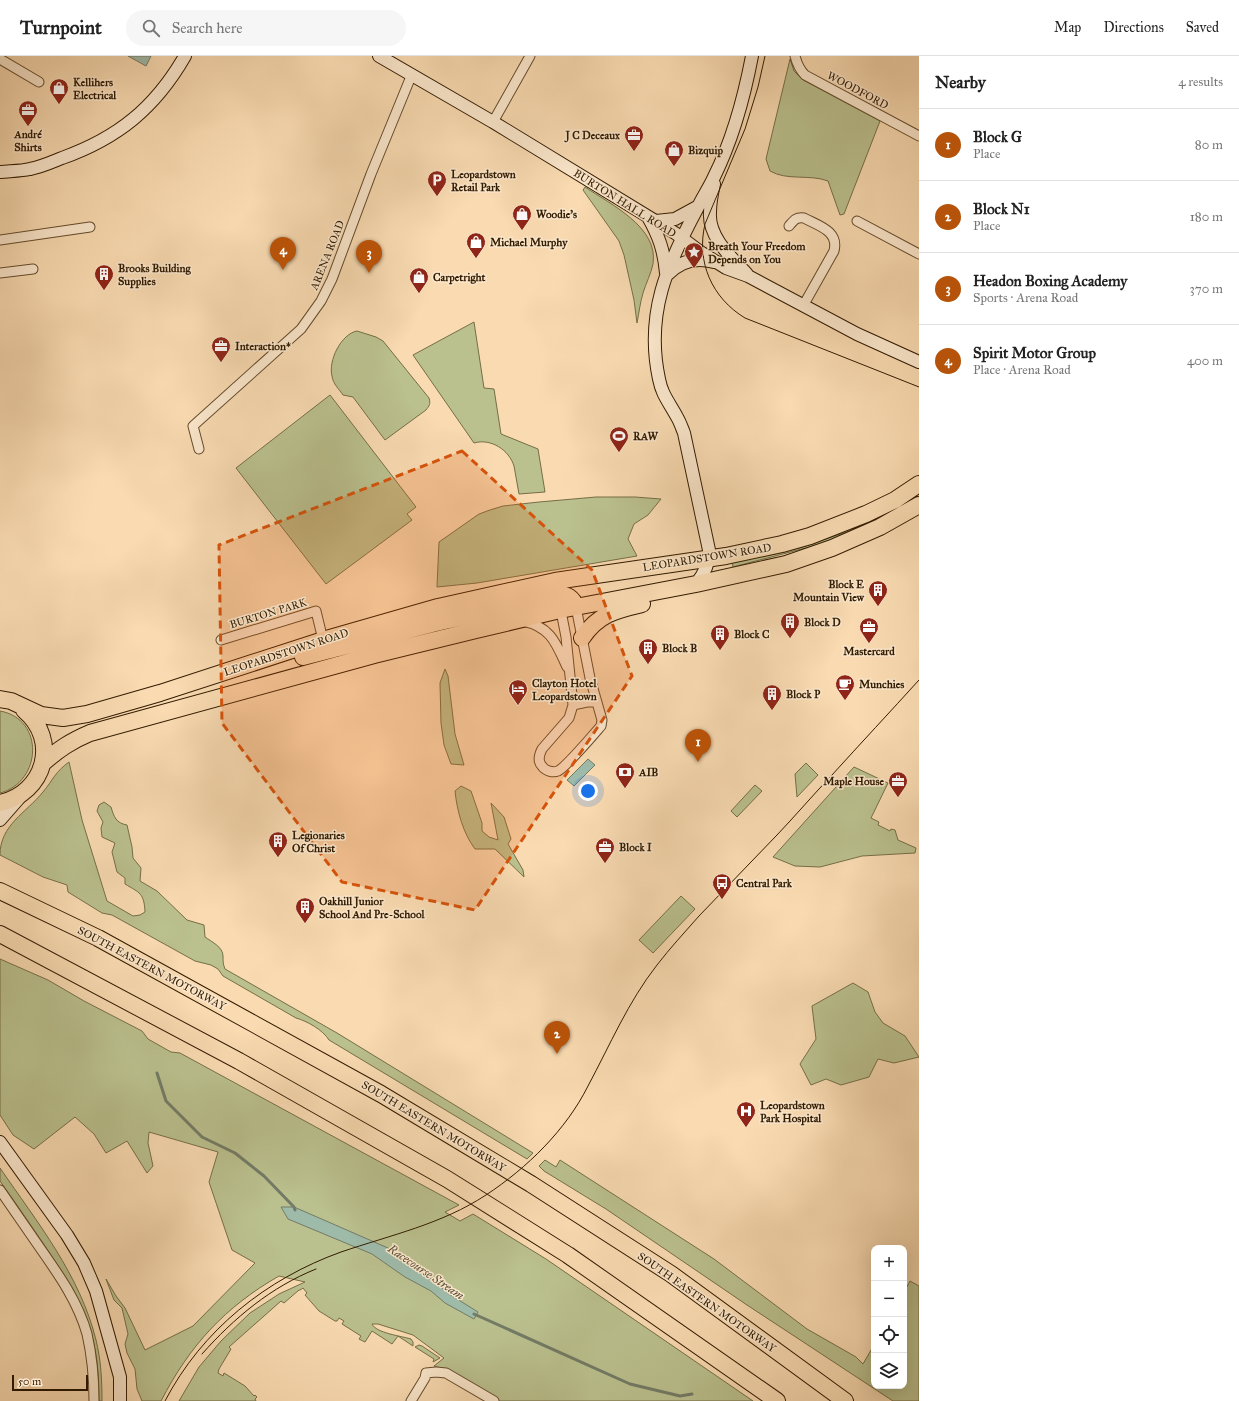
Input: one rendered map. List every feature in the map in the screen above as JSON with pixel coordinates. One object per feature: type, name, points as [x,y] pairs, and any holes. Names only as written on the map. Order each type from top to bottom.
[{"type":"highway","name":"LEOPARDSTOWN ROAD","points":[[0,698],[41,715],[63,718],[77,717],[160,693],[323,640],[431,608],[558,595],[709,557],[753,551],[810,536],[866,514],[895,500],[919,484]]},
{"type":"highway","name":"LEOPARDSTOWN ROAD","points":[[558,595],[576,607],[696,584],[786,564],[810,557],[880,527],[919,505]]},
{"type":"highway","points":[[582,638],[602,617],[634,606],[674,596],[696,584]]},
{"type":"highway","name":"LEOPARDSTOWN ROAD","points":[[43,763],[62,747],[75,739],[90,733],[382,653],[517,620],[558,595]]},
{"type":"highway","points":[[160,693],[436,623],[558,595]]},
{"type":"highway","name":"LEOPARDSTOWN ROAD","points":[[0,803],[8,802],[23,794],[37,779],[43,763],[44,745],[42,734],[37,723],[20,706]]},
{"type":"highway","points":[[0,883],[98,938]]},
{"type":"highway","name":"SOUTH EASTERN MOTORWAY","points":[[0,891],[98,938],[381,1094],[531,1184],[671,1274],[845,1401]]},
{"type":"highway","points":[[0,934],[239,1061],[447,1179],[568,1255],[777,1401]]},
{"type":"highway","points":[[0,942],[58,965]]},
{"type":"street","points":[[0,172],[30,169],[82,151],[112,136],[140,114],[157,97],[185,56]]},
{"type":"street","name":"BURTON HALL ROAD","points":[[379,56],[493,122],[652,219],[726,268],[748,276],[857,334],[919,362]]},
{"type":"street","points":[[493,122],[530,56]]},
{"type":"street","points":[[696,584],[702,577],[707,566],[709,557],[707,539],[684,433],[664,395],[657,372],[654,328],[656,307],[666,276],[682,238],[697,207],[715,176],[735,128],[745,92],[752,56]]},
{"type":"street","name":"WOODFORD","points":[[795,56],[796,63],[805,75],[919,136]]},
{"type":"street","points":[[0,59],[39,82]]},
{"type":"street","name":"ARENA ROAD","points":[[199,449],[193,426],[301,329],[321,301],[332,279],[371,174],[412,74]]},
{"type":"street","points":[[715,176],[710,212],[711,222],[721,246],[748,276]]},
{"type":"street","points":[[666,276],[665,260],[661,242],[652,219],[675,219],[697,207]]},
{"type":"street","points":[[789,226],[794,220],[804,218],[829,232],[833,236],[836,245],[803,306]]},
{"type":"street","points":[[857,222],[919,254]]},
{"type":"street","points":[[0,240],[90,227]]},
{"type":"street","points":[[666,276],[673,268],[693,260],[709,261],[719,264]]},
{"type":"street","points":[[0,273],[33,269]]},
{"type":"street","points":[[558,595],[566,637],[573,705],[569,718],[540,752],[541,766],[548,771],[555,772],[562,769],[601,726],[601,714],[590,678],[576,607]]},
{"type":"street","name":"BURTON PARK","points":[[220,640],[316,611],[323,640]]},
{"type":"street","points":[[517,620],[531,623],[549,634],[555,641],[570,673]]},
{"type":"street","points":[[573,705],[586,702],[597,702]]},
{"type":"street","name":"LEOPARDSTOWN ROAD","points":[[0,820],[23,794]]},
{"type":"street","points":[[0,1142],[64,1231],[84,1262],[96,1291],[120,1377],[120,1401]]},
{"type":"street","points":[[0,1190],[62,1279],[76,1305],[87,1333],[94,1386],[94,1401]]},
{"type":"street","points":[[411,1401],[425,1378],[426,1373],[436,1372],[446,1373],[494,1401]]},
{"type":"highlighted area","points":[[462,451],[592,570],[632,676],[475,910],[342,882],[222,723],[219,545]]},
{"type":"green space","points":[[790,59],[794,71],[803,80],[880,121],[844,214],[840,215],[828,181],[814,178],[784,176],[770,171],[766,159]]},
{"type":"green space","points":[[585,187],[631,218],[641,228],[653,251],[653,264],[644,289],[637,323],[634,300],[624,255],[619,241],[583,190]]},
{"type":"green space","points":[[474,322],[484,388],[494,389],[501,434],[538,449],[545,492],[519,494],[512,460],[504,450],[493,444],[487,442],[474,443],[413,355]]},
{"type":"green space","points":[[357,331],[376,337],[383,341],[430,400],[426,410],[385,440],[353,397],[343,395],[333,379],[331,370],[337,349],[346,337]]},
{"type":"green space","points":[[330,395],[416,507],[407,514],[412,520],[326,584],[236,468]]},
{"type":"green space","points":[[919,496],[919,499],[881,522],[817,545],[733,567],[732,562],[803,547],[852,530]]},
{"type":"green space","points":[[596,497],[661,499],[648,515],[634,524],[628,539],[637,556],[477,583],[437,587],[439,542],[479,514],[503,506]]},
{"type":"green space","points":[[445,669],[448,676],[455,734],[464,765],[451,764],[444,745],[441,723],[440,683]]},
{"type":"green space","points":[[0,711],[15,716],[25,726],[31,738],[33,751],[30,764],[24,777],[14,787],[0,793]]},
{"type":"green space","points":[[69,762],[82,820],[107,901],[133,916],[140,915],[145,912],[144,901],[140,894],[125,884],[125,878],[117,872],[112,852],[115,843],[102,837],[101,828],[103,822],[97,811],[99,805],[104,802],[111,807],[114,817],[120,823],[127,825],[133,858],[141,868],[140,881],[157,891],[187,920],[204,925],[205,937],[217,945],[223,953],[223,963],[225,969],[337,1033],[533,1153],[527,1159],[329,1040],[314,1026],[296,1018],[223,976],[218,969],[211,965],[195,961],[112,915],[102,913],[68,892],[67,885],[43,877],[0,855],[4,835],[9,827],[36,800],[60,769]]},
{"type":"green space","points":[[806,763],[818,775],[797,797],[795,774]]},
{"type":"green space","points":[[854,767],[888,783],[871,818],[879,822],[878,825],[890,831],[891,829],[895,830],[898,840],[916,848],[915,853],[862,856],[820,867],[795,866],[773,857]]},
{"type":"green space","points":[[755,785],[762,791],[737,817],[731,811]]},
{"type":"green space","points":[[461,786],[471,791],[482,823],[482,831],[489,837],[498,840],[491,803],[504,817],[511,839],[508,844],[523,870],[524,877],[495,849],[475,849],[461,822],[457,806],[455,791]]},
{"type":"green space","points":[[681,896],[695,909],[653,953],[639,940]]},
{"type":"green space","points":[[0,959],[48,980],[84,1001],[142,1031],[148,1039],[171,1052],[180,1053],[459,1205],[445,1212],[460,1221],[473,1214],[546,1259],[753,1401],[498,1401],[447,1370],[434,1366],[444,1358],[413,1335],[378,1324],[372,1324],[378,1330],[398,1336],[392,1344],[372,1331],[365,1342],[359,1339],[361,1336],[342,1324],[344,1321],[339,1318],[335,1321],[319,1311],[305,1295],[307,1293],[303,1288],[284,1303],[281,1301],[229,1347],[231,1349],[219,1369],[218,1373],[223,1376],[224,1373],[245,1386],[254,1396],[255,1395],[257,1397],[255,1399],[256,1401],[179,1401],[199,1367],[221,1341],[250,1313],[279,1294],[305,1282],[279,1276],[242,1301],[211,1329],[184,1362],[161,1401],[142,1401],[137,1389],[135,1369],[127,1353],[125,1344],[128,1334],[122,1308],[114,1300],[106,1279],[125,1308],[145,1350],[193,1326],[255,1263],[232,1250],[209,1182],[218,1152],[149,1132],[148,1143],[153,1166],[147,1173],[127,1141],[106,1153],[94,1134],[75,1117],[34,1149],[13,1135],[0,1115]]},
{"type":"green space","points":[[853,983],[868,992],[875,1012],[883,1023],[905,1036],[919,1057],[894,1063],[878,1059],[869,1077],[841,1085],[826,1079],[811,1085],[800,1064],[816,1039],[812,1006]]},
{"type":"green space","points":[[545,1160],[556,1167],[560,1160],[714,1259],[807,1329],[856,1357],[863,1364],[871,1350],[871,1387],[747,1305],[606,1209],[544,1171],[539,1166]]},
{"type":"green space","points":[[0,1168],[56,1250],[79,1293],[89,1316],[98,1348],[101,1370],[102,1401],[99,1401],[98,1371],[94,1342],[84,1313],[63,1274],[0,1181]]},
{"type":"green space","points":[[910,1281],[919,1286],[919,1401],[893,1401],[875,1389],[907,1389],[907,1286]]},
{"type":"green space","points":[[398,1336],[411,1339],[413,1346]]},
{"type":"green space","points":[[419,1345],[440,1358],[433,1362],[434,1359],[415,1347]]},
{"type":"shaded area","points":[[128,56],[151,56],[146,66]]},
{"type":"shaded area","points":[[588,759],[595,765],[574,786],[567,780]]},
{"type":"shaded area","points":[[281,1207],[294,1207],[388,1248],[425,1274],[449,1294],[478,1312],[474,1319],[445,1303],[431,1291],[405,1277],[372,1254],[288,1219]]},
{"type":"waterway","name":"Racecourse Stream","points":[[157,1073],[166,1101],[202,1137],[235,1153],[264,1176],[294,1207],[295,1210]]},
{"type":"waterway","name":"Racecourse Stream","points":[[474,1314],[630,1384],[680,1396],[692,1394]]},
{"type":"tram line","points":[[765,56],[758,87],[745,129],[705,224],[703,252],[709,278],[715,289],[724,300],[733,310],[745,318],[919,387]]},
{"type":"tram line","points":[[165,1401],[180,1375],[217,1330],[262,1292],[313,1263],[341,1252],[416,1228],[452,1214],[486,1195],[516,1173],[544,1147],[569,1118],[588,1086],[628,1009],[647,979],[672,946],[784,828],[919,680]]},
{"type":"tram line","points":[[202,1354],[227,1328],[254,1305],[299,1276],[316,1269]]},
{"type":"place","name":"Kellihers Electrical","points":[[59,105]]},
{"type":"place","name":"André Shirts","points":[[28,127]]},
{"type":"place","name":"J C Deceaux","points":[[634,152]]},
{"type":"place","name":"Bizquip","points":[[674,167]]},
{"type":"place","name":"Leopardstown Retail Park","points":[[437,197]]},
{"type":"place","name":"Woodie's","points":[[522,231]]},
{"type":"place","name":"Michael Murphy","points":[[476,259]]},
{"type":"place","name":"Breath Your Freedom Depends on You","points":[[694,269]]},
{"type":"place","name":"Spirit Motor Group","points":[[283,270]]},
{"type":"place","name":"Headon Boxing Academy","points":[[369,273]]},
{"type":"place","name":"Brooks Building Supplies","points":[[104,291]]},
{"type":"place","name":"Carpetright","points":[[419,294]]},
{"type":"place","name":"Interaction*","points":[[221,363]]},
{"type":"place","name":"RAW","points":[[619,453]]},
{"type":"place","name":"Block E Mountain View","points":[[878,607]]},
{"type":"place","name":"Block D","points":[[790,639]]},
{"type":"place","name":"Mastercard","points":[[869,644]]},
{"type":"place","name":"Block C","points":[[720,651]]},
{"type":"place","name":"Block B","points":[[648,665]]},
{"type":"place","name":"Munchies","points":[[845,701]]},
{"type":"place","name":"Clayton Hotel Leopardstown","points":[[518,706]]},
{"type":"place","name":"Block P","points":[[772,711]]},
{"type":"place","name":"Block G","points":[[698,762]]},
{"type":"place","name":"AIB","points":[[625,789]]},
{"type":"place","name":"Maple House","points":[[898,798]]},
{"type":"place","name":"Legionaries Of Christ","points":[[278,858]]},
{"type":"place","name":"Block I","points":[[605,864]]},
{"type":"place","name":"Central Park","points":[[722,900]]},
{"type":"place","name":"Oakhill Junior School And Pre-School","points":[[305,924]]},
{"type":"place","name":"Block N1","points":[[557,1054]]},
{"type":"place","name":"Leopardstown Park Hospital","points":[[746,1128]]}]
